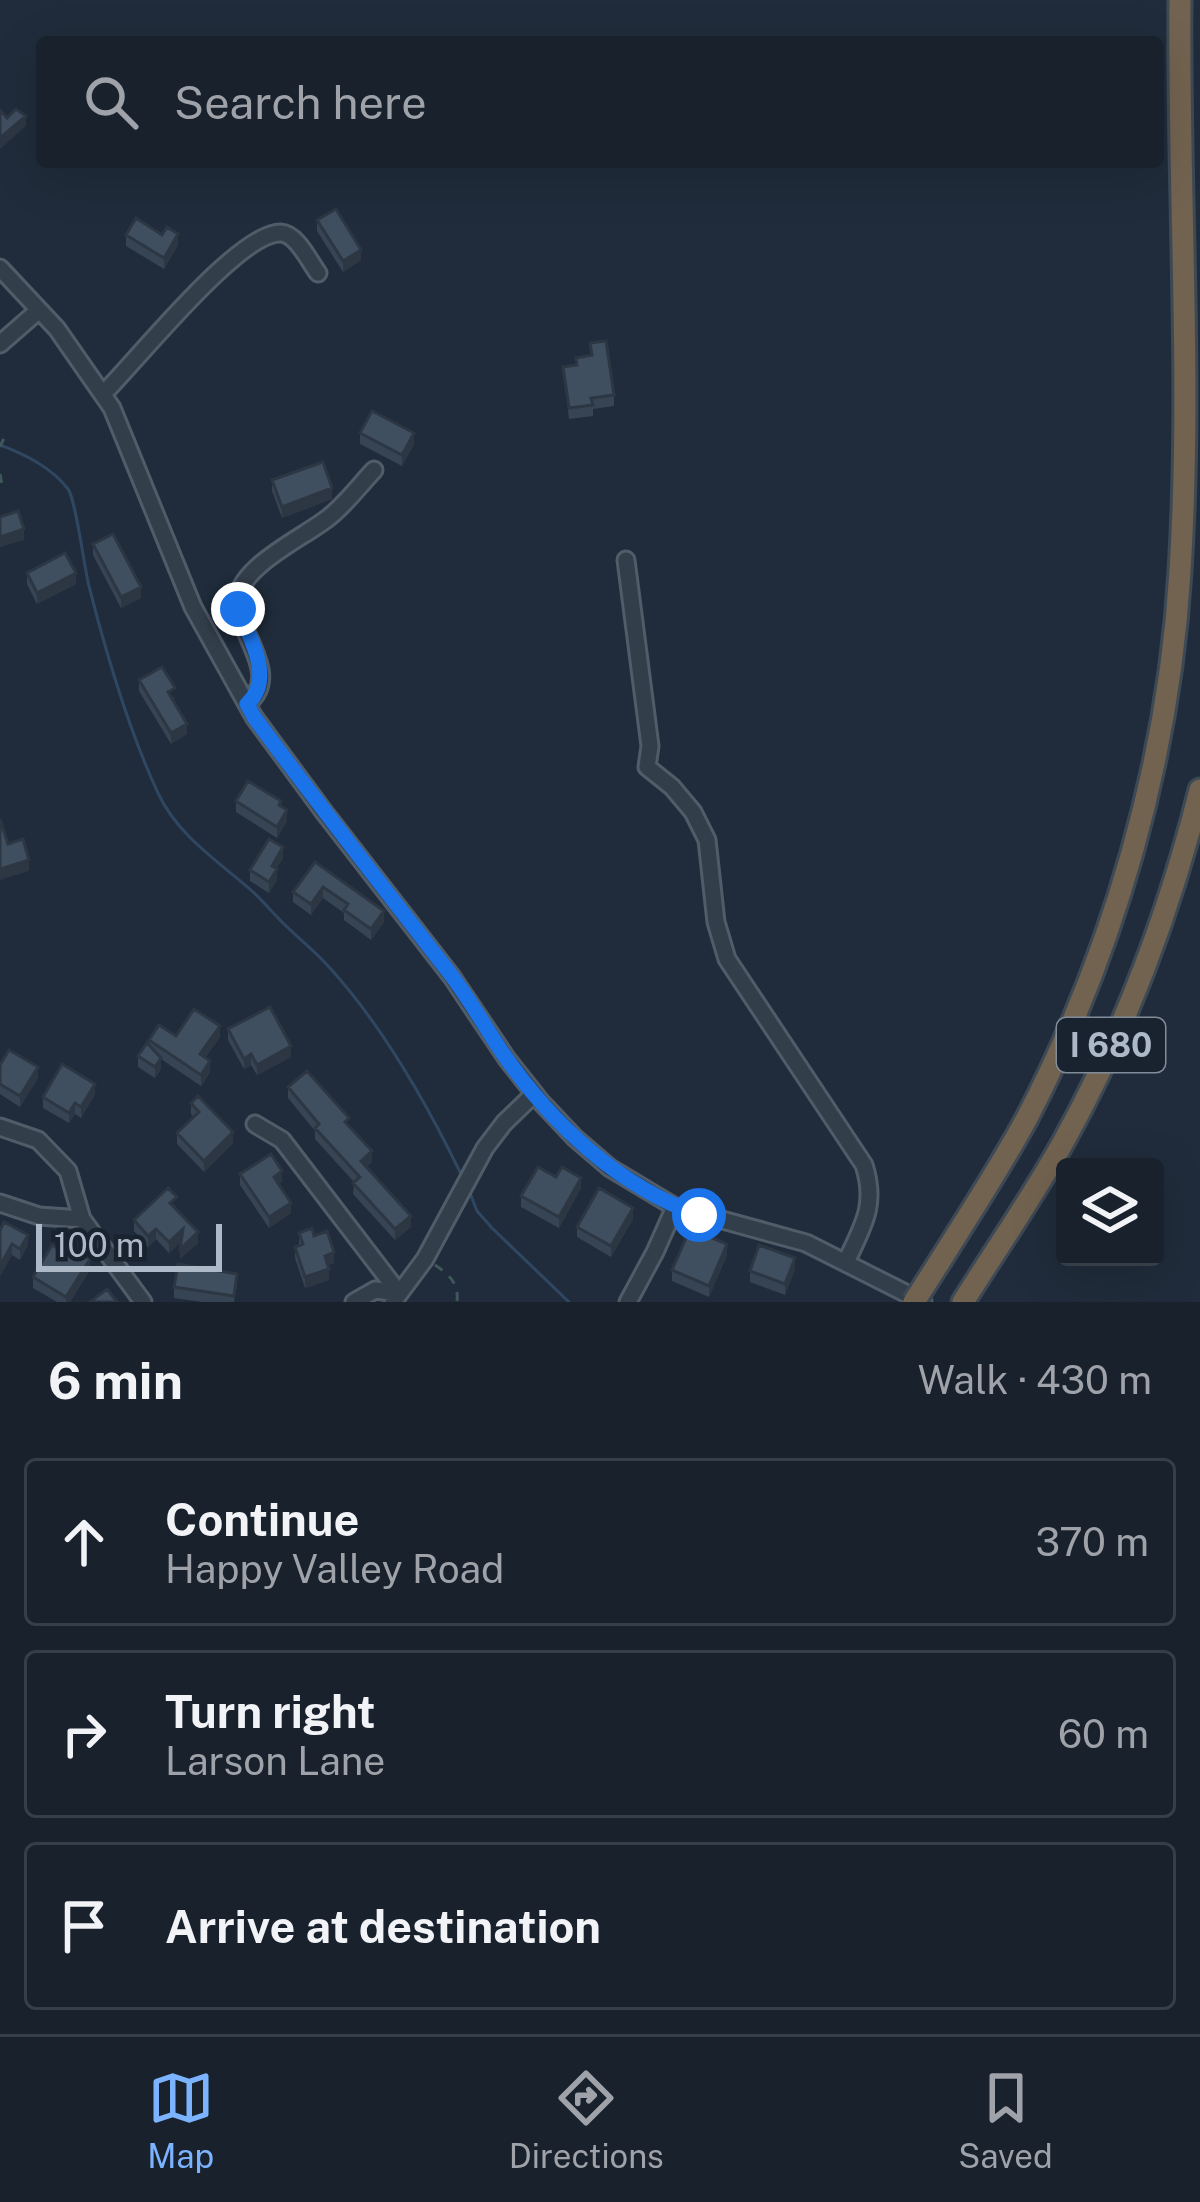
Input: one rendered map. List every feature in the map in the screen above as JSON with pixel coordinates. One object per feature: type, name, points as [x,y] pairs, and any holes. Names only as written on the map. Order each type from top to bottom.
[{"type":"highway","name":"I 680","points":[[918,1302],[1027,1117],[1070,1024],[1118,896],[1158,737],[1174,637],[1184,492],[1180,0]]},
{"type":"highway","name":"I 680","points":[[963,1302],[1065,1138],[1105,1060],[1165,910],[1200,790]]},
{"type":"street","points":[[103,394],[223,267],[260,241],[282,233],[291,236],[318,273]]},
{"type":"street","points":[[0,268],[39,310],[103,394],[193,607],[247,704],[534,1094],[610,1168],[675,1207],[806,1243],[918,1302]]},
{"type":"street","points":[[0,344],[39,310]]},
{"type":"street","points":[[247,704],[260,687],[259,665],[238,609],[245,580],[330,517],[374,470]]},
{"type":"street","points":[[626,560],[650,746],[647,767],[692,812],[707,840],[716,922],[728,959],[865,1165],[871,1204],[846,1262]]},
{"type":"street","points":[[396,1298],[425,1258],[472,1169],[504,1123],[534,1094]]},
{"type":"street","points":[[255,1124],[282,1140],[396,1298]]},
{"type":"street","points":[[0,1127],[38,1140],[68,1171],[82,1219],[143,1302]]},
{"type":"street","points":[[0,1203],[39,1216],[82,1219]]},
{"type":"street","points":[[628,1302],[675,1207]]},
{"type":"street","points":[[354,1302],[375,1290],[396,1298]]},
{"type":"path","points":[[0,447],[4,438]]},
{"type":"path","points":[[0,474],[3,490]]},
{"type":"path","points":[[425,1258],[454,1281],[457,1302]]},
{"type":"building","points":[[16,109],[26,116],[0,138],[0,110],[7,118]]},
{"type":"building","points":[[336,209],[361,250],[343,261],[317,220]]},
{"type":"building","points":[[136,218],[162,235],[167,227],[178,234],[164,258],[126,235]]},
{"type":"building","points":[[606,341],[614,395],[591,398],[593,405],[569,408],[563,367],[592,355],[590,343]]},
{"type":"building","points":[[372,411],[414,433],[402,455],[360,433]]},
{"type":"building","points":[[323,462],[332,488],[282,507],[272,480]]},
{"type":"building","points":[[18,511],[24,529],[0,537],[0,517]]},
{"type":"building","points":[[113,534],[141,587],[121,597],[93,544]]},
{"type":"building","points":[[65,553],[76,573],[37,593],[27,573]]},
{"type":"building","points":[[162,667],[175,688],[168,692],[187,724],[171,733],[139,680]]},
{"type":"building","points":[[248,781],[281,801],[279,805],[287,810],[277,827],[236,801]]},
{"type":"building","points":[[0,819],[8,844],[23,839],[29,860],[0,869]]},
{"type":"building","points":[[269,839],[283,847],[269,882],[250,870]]},
{"type":"building","points":[[315,862],[384,911],[371,929],[344,910],[348,904],[323,887],[311,904],[293,892]]},
{"type":"building","points":[[270,1007],[291,1046],[257,1065],[251,1054],[244,1059],[228,1029]]},
{"type":"building","points":[[194,1009],[220,1026],[200,1054],[210,1061],[201,1075],[149,1040],[159,1025],[176,1036]]},
{"type":"building","points":[[147,1043],[161,1058],[155,1067],[138,1056]]},
{"type":"building","points":[[9,1050],[38,1067],[20,1096],[0,1084],[0,1065]]},
{"type":"building","points":[[62,1064],[95,1084],[81,1107],[75,1103],[69,1113],[43,1097]]},
{"type":"building","points":[[307,1071],[372,1151],[361,1161],[411,1216],[395,1229],[353,1183],[360,1177],[315,1128],[319,1124],[288,1087]]},
{"type":"building","points":[[198,1096],[233,1132],[204,1161],[177,1133],[199,1112],[191,1103]]},
{"type":"building","points":[[271,1154],[282,1171],[274,1177],[291,1203],[269,1217],[240,1174]]},
{"type":"building","points":[[538,1167],[556,1177],[562,1167],[581,1178],[559,1217],[521,1196]]},
{"type":"building","points":[[168,1188],[177,1197],[170,1203],[198,1232],[180,1249],[183,1229],[169,1242],[156,1229],[148,1236],[134,1220]]},
{"type":"building","points":[[599,1188],[633,1208],[611,1246],[577,1227]]},
{"type":"building","points":[[4,1222],[28,1235],[20,1249],[12,1244],[0,1266],[0,1230]]},
{"type":"building","points":[[312,1228],[314,1236],[327,1231],[334,1252],[325,1256],[329,1269],[305,1277],[295,1247],[303,1244],[299,1233]]},
{"type":"building","points":[[690,1229],[727,1244],[709,1286],[672,1270]]},
{"type":"building","points":[[52,1245],[70,1256],[74,1250],[90,1259],[66,1297],[33,1277]]},
{"type":"building","points":[[759,1245],[795,1258],[785,1284],[750,1271]]},
{"type":"building","points":[[178,1264],[237,1274],[234,1296],[174,1287]]},
{"type":"building","points":[[107,1289],[117,1302],[90,1302]]},
{"type":"waterway","points":[[0,445],[37,463],[68,489],[111,665],[137,744],[166,808],[188,835],[256,895],[349,990],[402,1066],[461,1174]]},
{"type":"waterway","points":[[470,1193],[477,1211],[492,1228],[569,1302]]},
{"type":"route","points":[[238,609],[259,665],[260,687],[247,704],[254,717],[452,977],[507,1059],[575,1138],[610,1168],[675,1207],[699,1215]]}]
